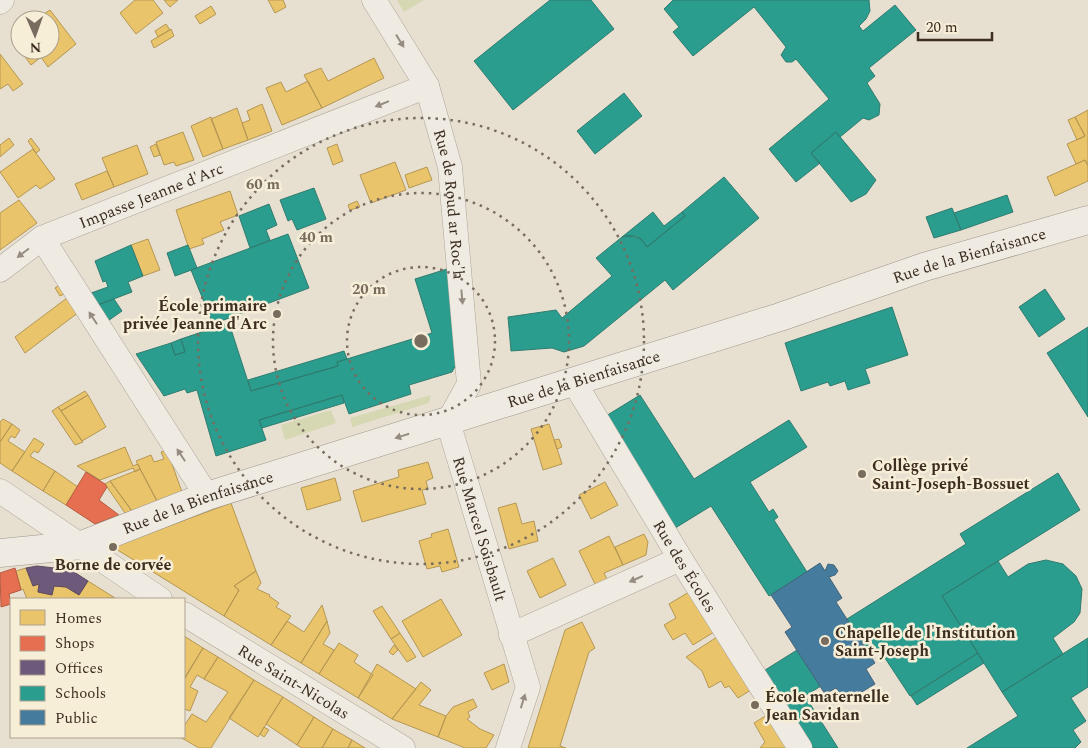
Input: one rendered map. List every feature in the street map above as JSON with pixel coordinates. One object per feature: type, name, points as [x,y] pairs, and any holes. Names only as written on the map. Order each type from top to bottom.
[{"type":"street","name":"Rue de Roud ar Roc'h","points":[[374,0],[427,86],[450,167],[470,384],[448,422]]},
{"type":"street","name":"Impasse Jeanne d'Arc","points":[[0,270],[42,238],[427,86]]},
{"type":"street","name":"Rue de la Bienfaisance","points":[[0,553],[82,545],[207,496],[780,317],[924,267],[1088,220]]},
{"type":"street","points":[[42,238],[207,496]]},
{"type":"street","name":"Rue des Écoles","points":[[574,382],[680,559],[800,748]]},
{"type":"street","name":"Rue Marcel Soisbault","points":[[448,422],[528,687],[508,748]]},
{"type":"street","points":[[0,490],[159,598]]},
{"type":"street","points":[[511,635],[680,559]]},
{"type":"street","name":"Rue Saint-Nicolas","points":[[185,615],[404,748]]},
{"type":"green space","points":[[397,0],[424,0],[404,12]]},
{"type":"green space","points":[[431,395],[429,403],[352,427],[350,418]]},
{"type":"green space","points":[[331,410],[336,423],[285,440],[281,425]]},
{"type":"building: Homes","points":[[135,0],[153,0],[163,13],[136,34],[120,13]]},
{"type":"building: Homes","points":[[164,0],[178,0],[170,7]]},
{"type":"building: Homes","points":[[268,0],[283,0],[286,7],[275,13]]},
{"type":"building: Homes","points":[[211,6],[216,14],[200,24],[195,16]]},
{"type":"building: Homes","points":[[60,23],[76,44],[60,57]]},
{"type":"building: Homes","points":[[166,24],[170,30],[158,37],[155,31]]},
{"type":"building: Homes","points":[[171,29],[174,36],[154,48],[151,41]]},
{"type":"building: Homes","points":[[0,54],[23,84],[13,91],[8,84],[0,89]]},
{"type":"building: Homes","points":[[374,58],[384,78],[322,108],[304,75],[321,68],[328,81]]},
{"type":"building: Homes","points":[[27,60],[37,60],[31,65]]},
{"type":"building: Homes","points":[[43,60],[57,60],[48,67]]},
{"type":"building: Homes","points":[[308,81],[322,108],[282,125],[266,88],[281,82],[286,92]]},
{"type":"building: Homes","points":[[262,104],[272,131],[248,140],[242,123],[250,120],[247,111]]},
{"type":"building: Homes","points":[[237,108],[248,140],[223,149],[211,119]]},
{"type":"building: Homes","points":[[1088,110],[1088,165],[1085,160],[1076,164],[1067,144],[1085,136],[1075,117]]},
{"type":"building: Homes","points":[[211,117],[223,149],[203,157],[191,126]]},
{"type":"building: Homes","points":[[1075,117],[1085,136],[1077,140],[1068,120]]},
{"type":"building: Homes","points":[[183,132],[194,160],[176,166],[174,162],[164,165],[156,142]]},
{"type":"building: Homes","points":[[9,138],[14,145],[0,157],[0,145]]},
{"type":"building: Homes","points":[[31,138],[40,150],[36,153],[28,141]]},
{"type":"building: Homes","points":[[156,144],[160,155],[154,157],[150,147]]},
{"type":"building: Homes","points":[[337,144],[343,161],[333,165],[327,148]]},
{"type":"building: Homes","points":[[137,145],[148,174],[114,187],[102,158]]},
{"type":"building: Homes","points":[[33,149],[55,179],[40,189],[36,185],[18,198],[0,172]]},
{"type":"building: Homes","points":[[1085,160],[1088,166],[1088,181],[1055,196],[1047,177]]},
{"type":"building: Homes","points":[[395,162],[406,190],[371,203],[360,175]]},
{"type":"building: Homes","points":[[427,167],[432,180],[409,188],[405,175]]},
{"type":"building: Homes","points":[[107,171],[114,187],[82,200],[75,184]]},
{"type":"building: Homes","points":[[230,191],[238,215],[220,222],[224,230],[202,239],[204,244],[189,249],[176,210]]},
{"type":"building: Homes","points":[[19,200],[37,223],[0,250],[0,213]]},
{"type":"building: Homes","points":[[357,201],[360,207],[350,210],[348,205]]},
{"type":"building: Homes","points":[[148,239],[160,270],[143,276],[131,245]]},
{"type":"building: Homes","points":[[60,285],[66,293],[60,296],[55,288]]},
{"type":"building: Homes","points":[[67,298],[79,312],[25,353],[15,337]]},
{"type":"building: Homes","points":[[85,391],[88,395],[61,411],[58,407]]},
{"type":"building: Homes","points":[[88,395],[106,427],[82,441],[61,411]]},
{"type":"building: Homes","points":[[58,407],[83,442],[75,445],[52,411]]},
{"type":"building: Homes","points":[[3,419],[12,424],[0,442],[0,422]]},
{"type":"building: Homes","points":[[12,424],[20,430],[15,438],[11,436],[8,441],[25,452],[12,471],[0,463],[0,442]]},
{"type":"building: Homes","points":[[549,424],[562,464],[543,470],[531,429]]},
{"type":"building: Homes","points":[[34,438],[44,444],[38,453],[34,451],[30,456],[55,471],[43,491],[12,471]]},
{"type":"building: Homes","points":[[559,439],[562,447],[557,449],[554,440]]},
{"type":"building: Homes","points":[[125,447],[133,466],[138,464],[140,469],[135,472],[133,468],[100,480],[77,466]]},
{"type":"building: Homes","points":[[167,450],[182,492],[157,501],[136,461],[151,455],[154,462],[164,459],[161,452]]},
{"type":"building: Homes","points":[[428,462],[433,478],[426,481],[428,489],[422,490],[426,504],[362,522],[353,491],[399,477],[398,470]]},
{"type":"building: Homes","points":[[140,469],[157,501],[132,511],[110,481]]},
{"type":"building: Homes","points":[[55,471],[78,487],[66,505],[43,491]]},
{"type":"building: Homes","points":[[335,478],[341,500],[307,510],[301,488]]},
{"type":"building: Homes","points":[[110,481],[132,511],[125,513],[105,484]]},
{"type":"building: Homes","points":[[605,482],[618,505],[591,519],[579,495]]},
{"type":"building: Homes","points":[[231,503],[256,571],[234,586],[239,590],[224,616],[116,549],[115,546]]},
{"type":"building: Homes","points":[[516,503],[522,524],[534,521],[538,541],[509,549],[498,508]]},
{"type":"building: Homes","points":[[448,529],[459,567],[442,572],[440,566],[427,569],[419,541],[432,537],[431,534]]},
{"type":"building: Homes","points":[[644,534],[648,542],[646,555],[623,565],[615,547]]},
{"type":"building: Homes","points":[[609,536],[623,565],[604,573],[607,579],[595,584],[579,551]]},
{"type":"building: Homes","points":[[553,558],[566,585],[540,598],[527,571]]},
{"type":"building: Homes","points":[[26,568],[33,586],[39,584],[38,592],[52,595],[54,586],[66,587],[79,595],[88,581],[115,598],[27,598],[23,589],[21,590],[16,571]]},
{"type":"building: Homes","points":[[256,571],[261,583],[257,589],[270,595],[279,603],[276,607],[291,616],[271,645],[224,616],[239,590],[234,586]]},
{"type":"building: Homes","points":[[689,592],[714,632],[693,645],[685,633],[673,640],[664,625],[676,618],[669,604]]},
{"type":"building: Homes","points":[[441,599],[462,635],[423,657],[402,621]]},
{"type":"building: Homes","points":[[322,605],[327,621],[301,663],[271,645],[287,621],[304,632]]},
{"type":"building: Homes","points":[[382,606],[400,633],[391,639],[373,611]]},
{"type":"building: Homes","points":[[327,621],[330,633],[323,644],[334,650],[319,674],[301,663]]},
{"type":"building: Homes","points":[[582,622],[595,648],[589,652],[560,746],[566,748],[528,748],[565,630]]},
{"type":"building: Homes","points":[[400,633],[416,657],[407,662],[391,639]]},
{"type":"building: Homes","points":[[185,637],[203,648],[185,677]]},
{"type":"building: Homes","points":[[717,637],[751,690],[738,698],[729,686],[725,688],[721,681],[709,688],[702,671],[686,657]]},
{"type":"building: Homes","points":[[339,643],[358,655],[354,662],[373,675],[358,698],[319,674]]},
{"type":"building: Homes","points":[[394,645],[398,650],[393,655],[389,652]]},
{"type":"building: Homes","points":[[203,648],[218,657],[204,679],[197,675],[190,687],[198,691],[190,711],[185,709],[185,678]]},
{"type":"building: Homes","points":[[218,657],[254,680],[211,748],[199,748],[182,738],[185,738],[185,724],[192,714],[206,722],[228,692],[204,679]]},
{"type":"building: Homes","points":[[377,664],[416,689],[392,719],[358,698]]},
{"type":"building: Homes","points":[[504,664],[509,682],[492,690],[484,673]]},
{"type":"building: Homes","points":[[254,680],[283,697],[258,737],[229,718]]},
{"type":"building: Homes","points":[[421,682],[431,690],[419,705],[446,716],[438,737],[392,719]]},
{"type":"building: Homes","points":[[283,697],[314,717],[297,745],[266,724]]},
{"type":"building: Homes","points":[[473,699],[477,707],[468,712],[470,717],[467,719],[480,729],[494,735],[486,748],[465,748],[438,737],[446,716],[453,707]]},
{"type":"building: Homes","points":[[767,715],[788,748],[760,748],[765,742],[754,723]]},
{"type":"building: Homes","points":[[314,717],[333,729],[322,748],[302,748],[297,745]]},
{"type":"building: Homes","points":[[264,727],[269,730],[264,737],[260,734]]},
{"type":"building: Homes","points":[[333,729],[352,740],[348,748],[322,748]]},
{"type":"building: Homes","points":[[352,740],[365,748],[348,748]]},
{"type":"building: Shops","points":[[86,472],[105,484],[107,487],[99,500],[119,515],[95,524],[66,505]]},
{"type":"building: Shops","points":[[15,568],[21,590],[9,594],[10,604],[1,607],[0,573]]},
{"type":"building: Offices","points":[[37,566],[71,570],[88,581],[79,595],[66,587],[54,586],[52,595],[38,592],[39,584],[33,586],[26,568]]},
{"type":"building: Schools","points":[[550,0],[591,0],[614,29],[513,110],[474,61]]},
{"type":"building: Schools","points":[[673,0],[869,0],[870,11],[866,19],[859,26],[863,31],[895,5],[916,30],[869,68],[875,76],[867,83],[880,104],[879,115],[869,120],[863,118],[840,137],[836,132],[811,153],[820,163],[796,182],[769,149],[829,99],[796,59],[792,62],[786,62],[781,55],[786,47],[754,7],[693,56],[673,32],[679,27],[664,9]]},
{"type":"building: Schools","points":[[624,93],[642,116],[595,154],[577,131]]},
{"type":"building: Schools","points":[[836,132],[876,180],[866,194],[851,202],[811,153]]},
{"type":"building: Schools","points":[[724,177],[759,218],[673,290],[665,280],[584,346],[564,352],[552,348],[511,351],[508,317],[556,310],[562,318],[612,276],[596,258],[622,237],[628,235],[641,239],[647,247],[685,216],[682,212]]},
{"type":"building: Schools","points":[[314,188],[326,219],[297,230],[292,219],[288,221],[280,200]]},
{"type":"building: Schools","points":[[1007,195],[1013,212],[961,230],[954,213]]},
{"type":"building: Schools","points":[[269,204],[277,225],[266,230],[270,240],[250,248],[239,216]]},
{"type":"building: Schools","points":[[952,208],[961,230],[934,238],[926,217]]},
{"type":"building: Schools","points":[[653,212],[664,226],[682,212],[685,216],[647,247],[641,239],[635,236],[622,237]]},
{"type":"building: Schools","points":[[288,234],[309,288],[213,324],[191,270]]},
{"type":"building: Schools","points":[[131,245],[143,276],[128,282],[132,292],[95,306],[91,293],[108,287],[106,281],[103,282],[95,261]]},
{"type":"building: Schools","points":[[188,245],[197,268],[175,276],[167,253]]},
{"type":"building: Schools","points":[[447,269],[457,363],[452,372],[409,385],[411,394],[349,414],[342,395],[259,420],[266,440],[216,456],[197,390],[187,393],[185,389],[164,396],[136,354],[171,343],[175,355],[185,352],[181,339],[229,323],[251,391],[338,366],[337,362],[432,333],[415,279]]},
{"type":"building: Schools","points":[[1045,289],[1065,319],[1039,337],[1019,307]]},
{"type":"building: Schools","points":[[114,299],[122,311],[105,323],[95,306]]},
{"type":"building: Schools","points":[[892,307],[908,355],[865,369],[870,383],[848,390],[845,381],[830,386],[828,382],[801,391],[785,343]]},
{"type":"building: Schools","points":[[1088,327],[1088,417],[1047,353]]},
{"type":"building: Schools","points":[[181,339],[185,352],[175,355],[171,343]]},
{"type":"building: Schools","points":[[344,351],[347,359],[337,362],[338,366],[251,391],[248,380]]},
{"type":"building: Schools","points":[[342,395],[344,403],[262,428],[259,420]]},
{"type":"building: Schools","points":[[640,395],[694,479],[789,420],[807,447],[750,482],[769,512],[773,509],[778,517],[774,520],[807,572],[769,596],[711,506],[672,530],[601,419]]},
{"type":"building: Schools","points":[[1058,473],[1080,510],[942,596],[978,653],[910,696],[879,649],[870,655],[847,619],[966,544],[960,534]]},
{"type":"building: Schools","points":[[1046,560],[1063,564],[1076,576],[1082,589],[1080,613],[1074,622],[1053,638],[1063,654],[1002,692],[942,596],[998,561],[1008,577],[1028,564]]},
{"type":"building: Schools","points":[[1088,638],[1088,687],[1071,698],[1086,721],[1073,730],[1081,742],[1075,748],[967,748],[1018,716],[1002,692]]},
{"type":"building: Schools","points":[[797,650],[821,686],[805,696],[838,748],[811,748],[762,672]]},
{"type":"building: Schools","points":[[978,653],[984,663],[917,705],[911,696]]},
{"type":"building: Public","name":"Chapelle de l'Institution Saint-Joseph","points":[[820,563],[825,571],[828,564],[834,565],[838,571],[835,575],[829,577],[842,598],[836,602],[875,663],[866,669],[875,684],[845,702],[836,688],[825,694],[785,632],[792,627],[771,595]]},
{"type":"place","name":"École primaire privée Jeanne d'Arc","points":[[277,314]]},
{"type":"place","name":"Collège privé Saint-Joseph-Bossuet","points":[[862,474]]},
{"type":"place","name":"Borne de corvée","points":[[113,547]]},
{"type":"place","name":"Chapelle de l'Institution Saint-Joseph","points":[[825,641]]},
{"type":"place","name":"École maternelle Jean Savidan","points":[[755,705]]}]
